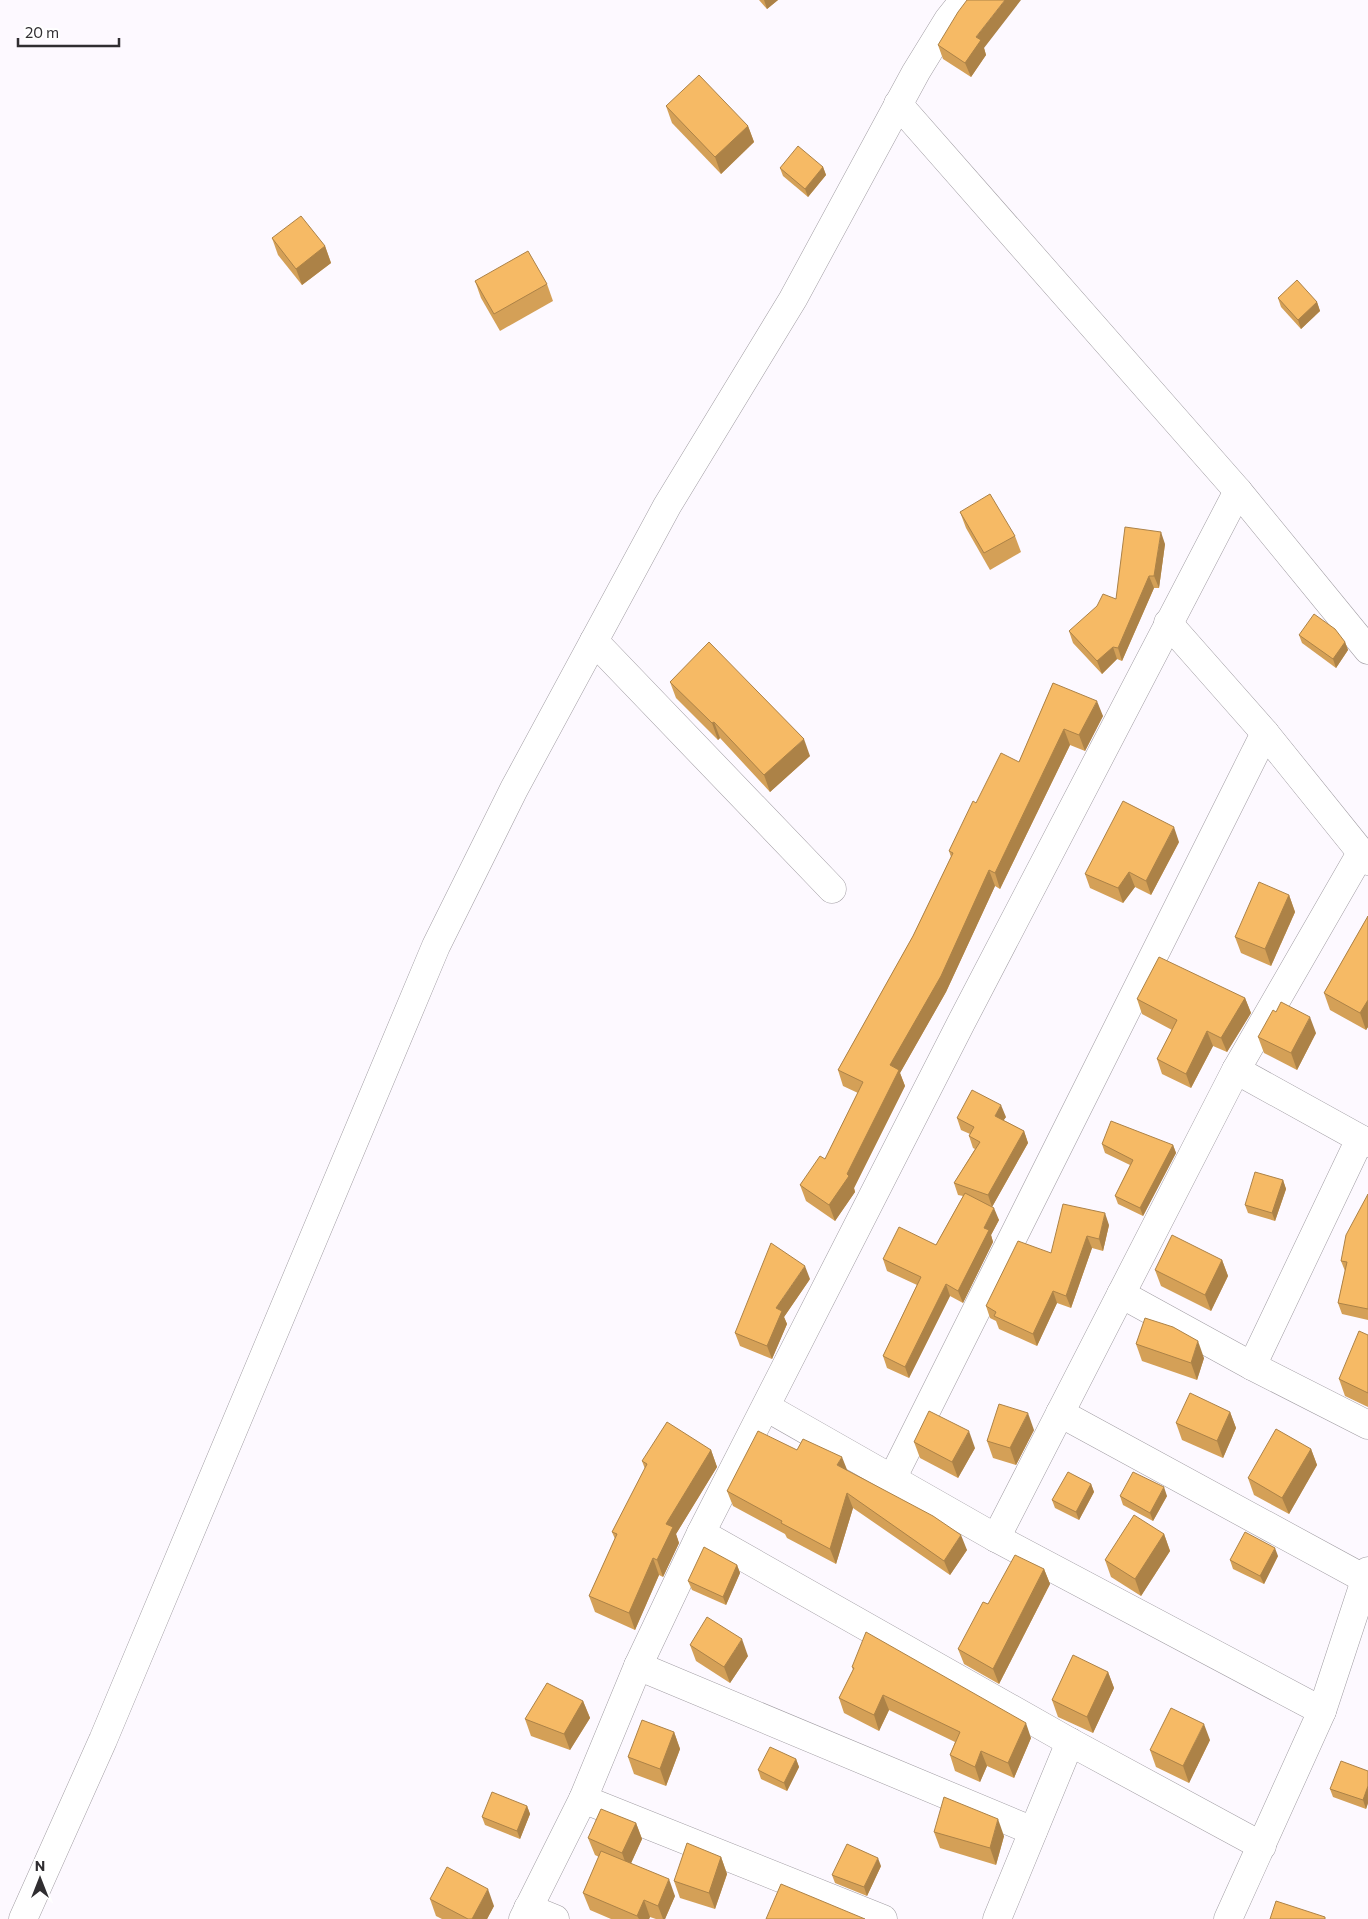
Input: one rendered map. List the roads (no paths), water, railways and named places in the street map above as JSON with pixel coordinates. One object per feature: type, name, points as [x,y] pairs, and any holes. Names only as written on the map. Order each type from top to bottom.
[{"type":"street","points":[[23,1919],[102,1740],[436,946],[514,789],[667,506],[793,299],[898,104],[948,20],[964,0]]},
{"type":"street","points":[[898,104],[1238,491],[1368,650]]},
{"type":"street","points":[[555,1919],[526,1913],[583,1799],[638,1666],[701,1533],[873,1194],[1238,491]]},
{"type":"street","points":[[996,1538],[1236,1070],[1365,857],[1265,733],[1168,623]]},
{"type":"street","points":[[594,641],[832,889]]},
{"type":"street","points":[[892,1480],[1265,733]]},
{"type":"street","points":[[1236,1070],[1364,1141],[1252,1366]]},
{"type":"street","points":[[1121,1294],[1252,1366],[1368,1425]]},
{"type":"street","points":[[766,1407],[996,1538],[1322,1711]]},
{"type":"street","points":[[1060,1413],[1367,1575],[1322,1711],[1228,1919]]},
{"type":"street","points":[[701,1533],[1070,1742],[1262,1846]]},
{"type":"street","points":[[638,1666],[1033,1831]]},
{"type":"street","points":[[997,1919],[1070,1742]]},
{"type":"street","points":[[583,1799],[884,1919]]}]
